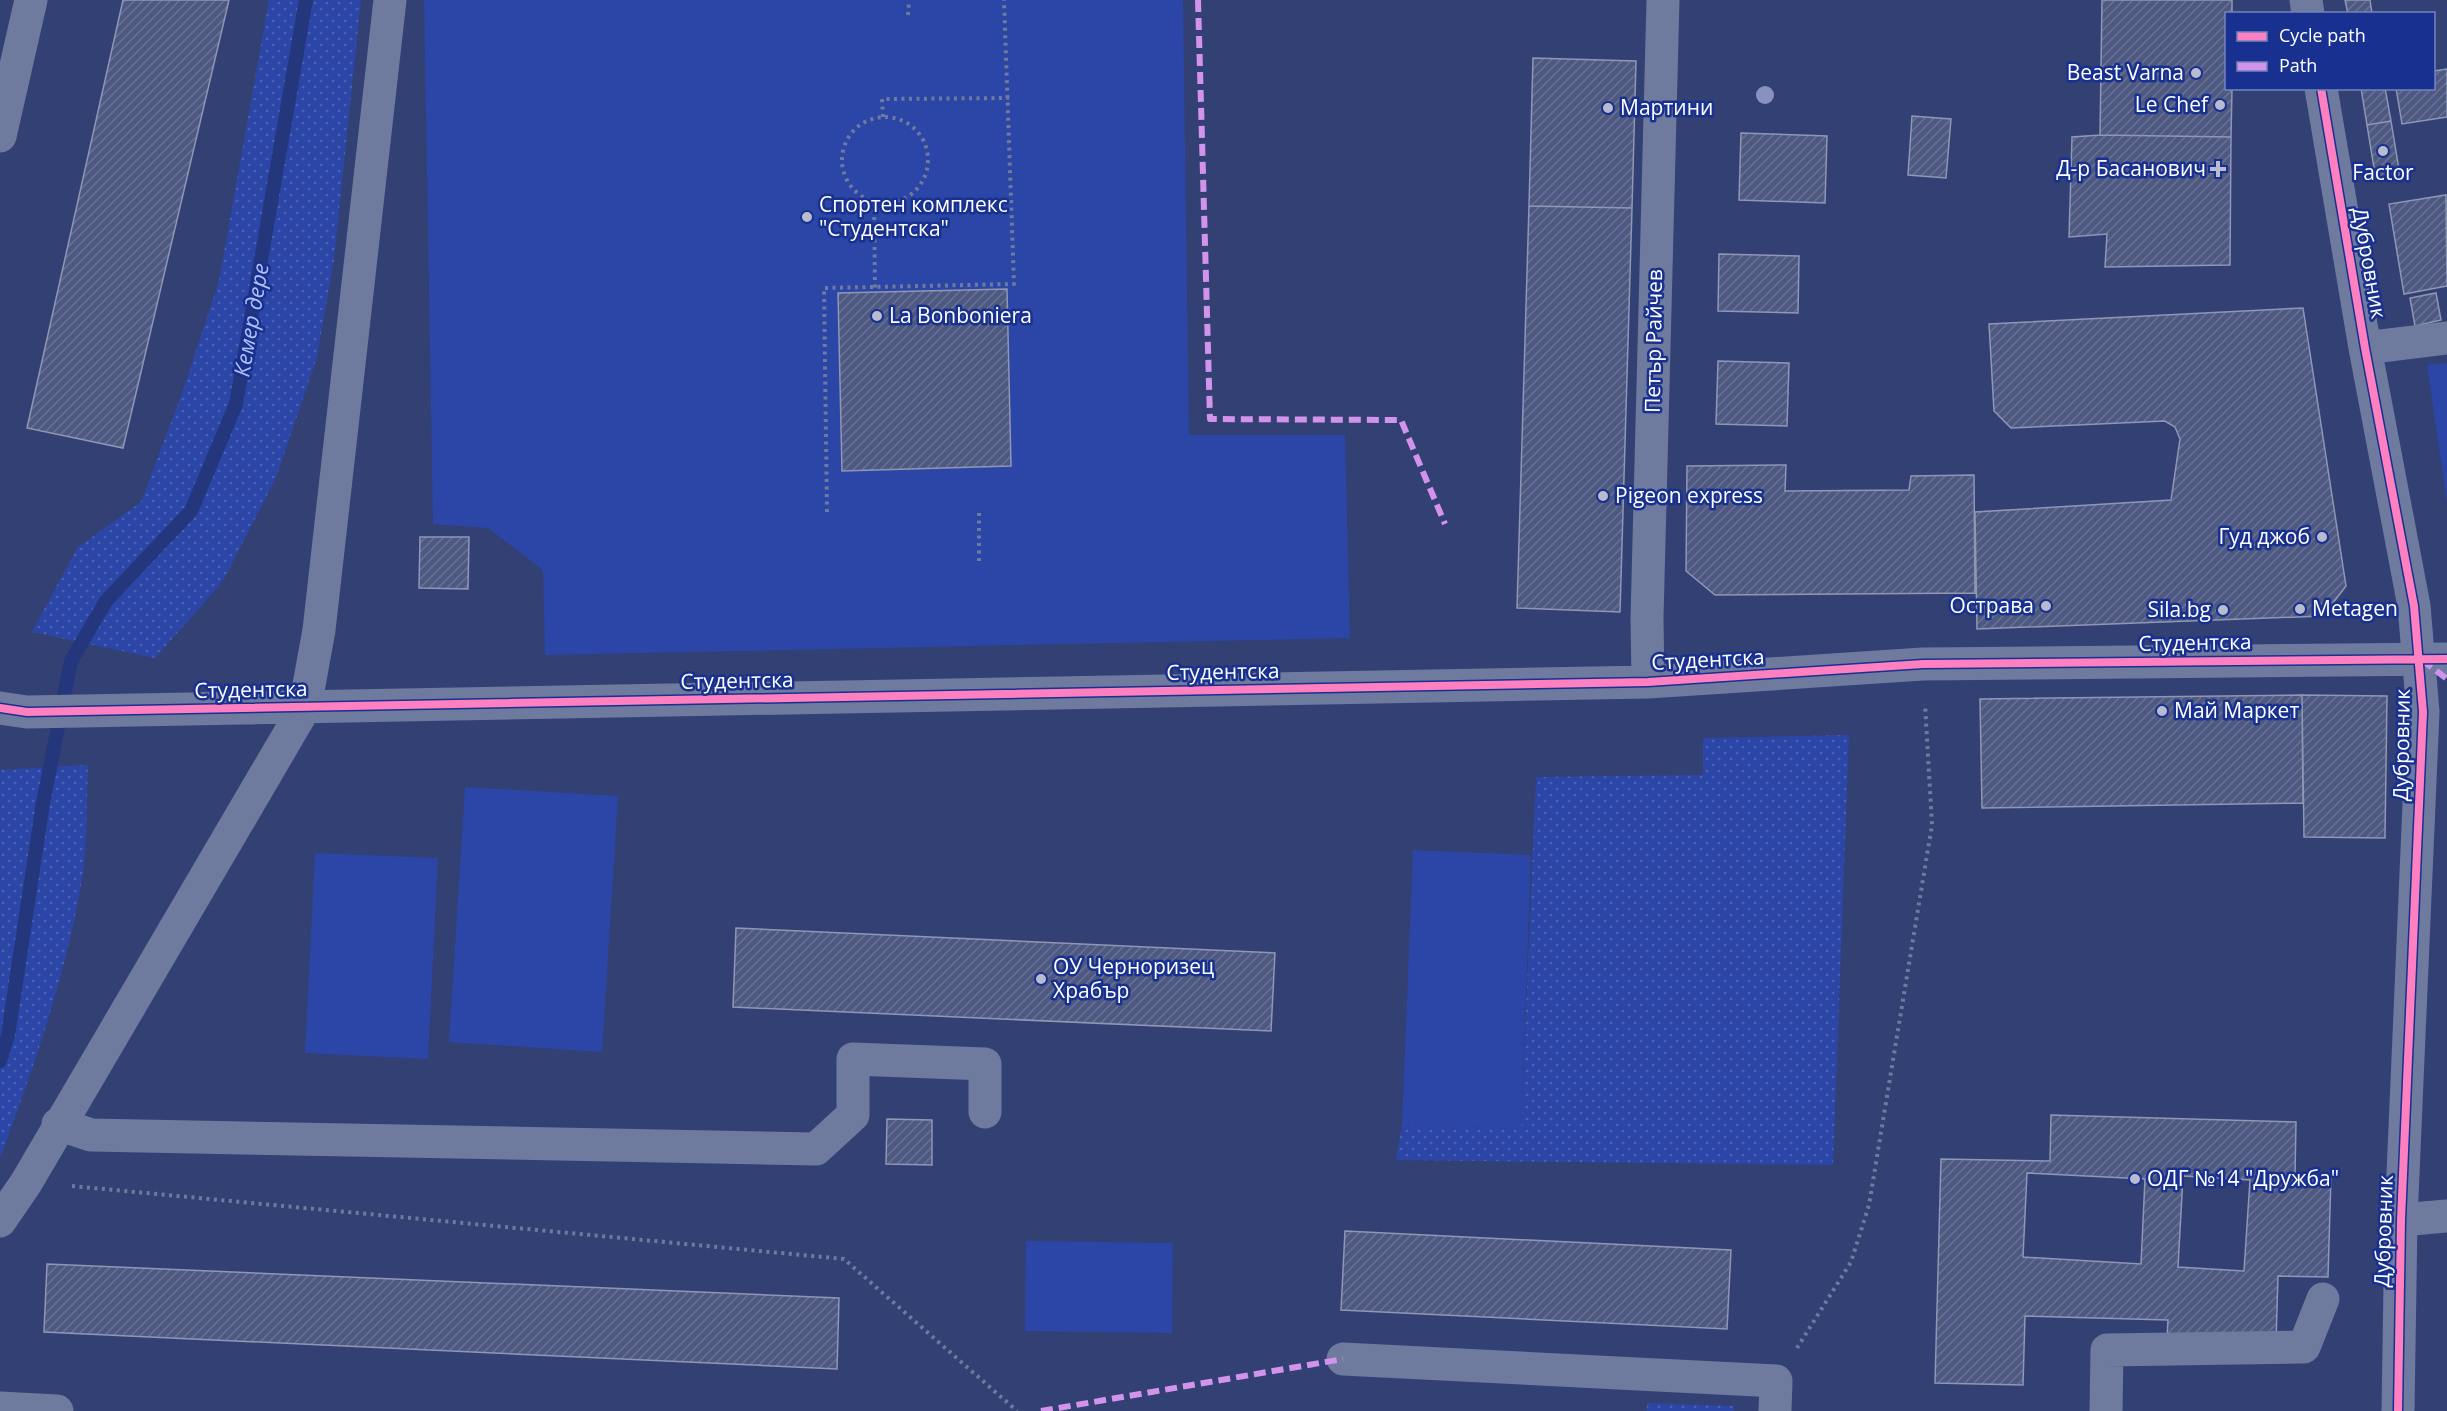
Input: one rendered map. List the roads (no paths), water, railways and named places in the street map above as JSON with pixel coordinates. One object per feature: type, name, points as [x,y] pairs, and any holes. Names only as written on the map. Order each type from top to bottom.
[{"type":"street","points":[[0,136],[31,0]]},
{"type":"street","points":[[0,1221],[26,1183],[58,1124],[265,779],[305,707],[319,630],[390,0]]},
{"type":"street","name":"Петър Райчев","points":[[1648,682],[1647,618],[1663,0]]},
{"type":"street","name":"Дубровник","points":[[2321,90],[2365,348],[2414,606],[2433,659],[2423,712],[2401,1220],[2398,1411]]},
{"type":"street","points":[[2365,348],[2447,338]]},
{"type":"street","name":"Студентска","points":[[13,710],[122,711],[1648,682],[1923,664],[2433,659]]},
{"type":"street","points":[[58,1124],[91,1135],[816,1149],[853,1115],[853,1059],[985,1064],[985,1112]]},
{"type":"street","points":[[2401,1220],[2447,1216]]},
{"type":"street","points":[[2106,1411],[2107,1350],[2304,1347],[2324,1299]]},
{"type":"street","points":[[1343,1359],[1775,1396]]},
{"type":"street","points":[[0,1408],[57,1411]]},
{"type":"waterway","name":"Кемер дере","points":[[0,1061],[8,1035],[43,803],[71,661],[106,601],[191,511],[236,404],[306,0]]},
{"type":"place","name":"Beast Varna","points":[[2196,73]]},
{"type":"place","name":"Le Chef","points":[[2220,105]]},
{"type":"place","name":"Мартини","points":[[1608,108]]},
{"type":"place","name":"Factor","points":[[2383,151]]},
{"type":"place","name":"Д-р Басанович","points":[[2218,169]]},
{"type":"place","name":"Спортен комплекс \"Студентска\"","points":[[807,217]]},
{"type":"place","name":"La Bonboniera","points":[[877,316]]},
{"type":"place","name":"Pigeon express","points":[[1603,496]]},
{"type":"place","name":"Гуд джоб","points":[[2322,537]]},
{"type":"place","name":"Острава","points":[[2046,606]]},
{"type":"place","name":"Metagen","points":[[2300,609]]},
{"type":"place","name":"Sila.bg","points":[[2223,610]]},
{"type":"place","name":"Май Маркет","points":[[2162,711]]},
{"type":"place","name":"ОУ Черноризец Храбър","points":[[1041,979]]},
{"type":"place","name":"ОДГ №14 \"Дружба\"","points":[[2135,1179]]}]
